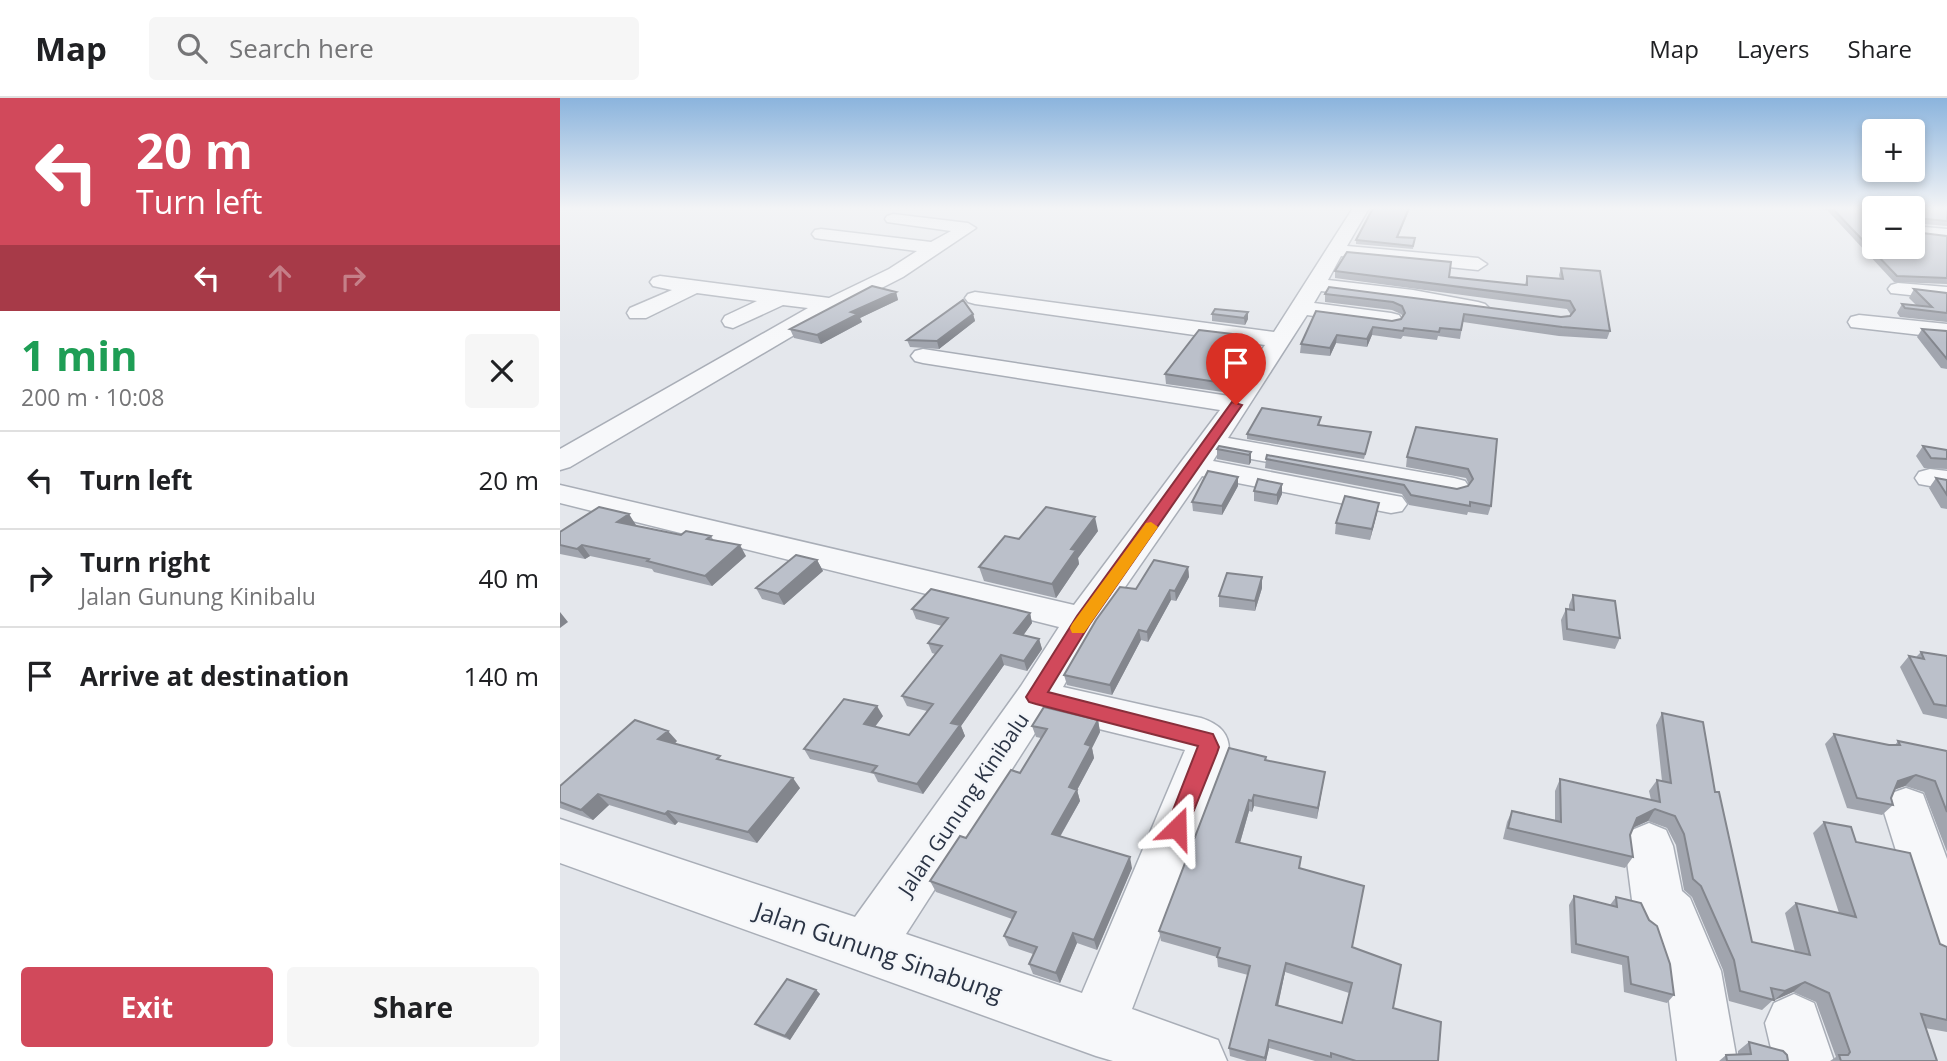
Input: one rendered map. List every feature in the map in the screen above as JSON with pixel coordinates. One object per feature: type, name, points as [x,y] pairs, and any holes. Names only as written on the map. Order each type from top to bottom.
[{"type":"street","points":[[560,461],[832,305],[897,273],[927,253]]},
{"type":"street","name":"Jalan Gunung Kinibalu","points":[[867,946],[1036,697],[1083,620],[1203,455],[1333,253]]},
{"type":"street","points":[[1365,253],[1478,264]]},
{"type":"street","points":[[660,282],[832,305]]},
{"type":"street","points":[[638,313],[694,287]]},
{"type":"street","points":[[1898,289],[1947,293]]},
{"type":"street","points":[[703,307],[735,292]]},
{"type":"street","points":[[1308,296],[1495,310]]},
{"type":"street","points":[[1308,296],[1391,320]]},
{"type":"street","points":[[733,321],[780,298]]},
{"type":"street","points":[[975,298],[1279,340]]},
{"type":"street","points":[[1859,322],[1947,331]]},
{"type":"street","points":[[923,356],[1236,405]]},
{"type":"street","points":[[1203,455],[1454,487]]},
{"type":"street","points":[[1203,455],[1391,504]]},
{"type":"street","points":[[560,494],[1083,620]]},
{"type":"street","points":[[1036,697],[1201,736],[1208,743],[1207,753],[1096,1027]]},
{"type":"street","points":[[1906,809],[1947,934]]},
{"type":"street","name":"Jalan Gunung Sinabung","points":[[560,841],[1197,1061]]},
{"type":"street","points":[[1649,846],[1658,900],[1663,909],[1672,916],[1693,971],[1707,1061]]},
{"type":"building","points":[[1346,253],[1357,253],[1451,262],[1449,277],[1527,285],[1527,276],[1563,279],[1561,268],[1600,271],[1610,331],[1464,314],[1461,330],[1440,328],[1439,332],[1404,328],[1403,331],[1373,327],[1367,339],[1337,335],[1330,348],[1301,344],[1316,311],[1392,321],[1401,319],[1405,313],[1402,306],[1393,302],[1325,294],[1329,287],[1561,317],[1570,316],[1575,310],[1570,301],[1335,271]]},
{"type":"building","points":[[1925,253],[1947,253],[1947,278],[1897,276],[1881,259],[1925,259]]},
{"type":"building","points":[[872,286],[896,292],[851,312],[858,314],[817,335],[790,329]]},
{"type":"building","points":[[1914,289],[1947,293],[1947,313],[1905,308],[1902,304],[1932,307]]},
{"type":"building","points":[[963,300],[973,314],[937,341],[907,340]]},
{"type":"building","points":[[1215,309],[1248,312],[1244,318],[1212,314]]},
{"type":"building","points":[[1922,329],[1947,331],[1947,359]]},
{"type":"building","points":[[1199,330],[1233,334],[1226,345],[1245,348],[1223,383],[1165,374]]},
{"type":"building","points":[[1262,408],[1321,417],[1318,425],[1371,432],[1365,454],[1247,434]]},
{"type":"building","points":[[1416,427],[1497,439],[1491,506],[1470,502],[1470,506],[1411,495],[1404,485],[1266,459],[1267,455],[1457,489],[1468,486],[1473,479],[1468,469],[1407,457]]},
{"type":"building","points":[[1219,446],[1251,452],[1249,455],[1217,449]]},
{"type":"building","points":[[1923,446],[1947,450],[1947,459],[1931,458]]},
{"type":"building","points":[[1208,471],[1238,477],[1222,506],[1192,502]]},
{"type":"building","points":[[1936,478],[1947,480],[1947,495]]},
{"type":"building","points":[[1258,479],[1282,484],[1277,495],[1254,491]]},
{"type":"building","points":[[1345,496],[1379,503],[1372,529],[1336,523]]},
{"type":"building","points":[[599,507],[629,514],[617,522],[681,535],[686,531],[711,536],[707,539],[740,545],[705,576],[647,561],[649,559],[582,545],[577,549],[560,545],[560,532]]},
{"type":"building","points":[[1046,507],[1095,517],[1071,549],[1076,550],[1052,584],[979,567],[1005,536],[1019,539]]},
{"type":"building","points":[[796,555],[817,560],[778,594],[756,588]]},
{"type":"building","points":[[1154,560],[1188,567],[1175,591],[1170,590],[1147,632],[1139,630],[1110,685],[1064,675],[1096,620],[1120,587],[1136,589]]},
{"type":"building","points":[[1227,573],[1262,577],[1255,601],[1219,596]]},
{"type":"building","points":[[931,589],[1030,613],[1014,633],[1039,639],[1024,661],[1001,655],[951,723],[960,725],[917,784],[872,772],[877,766],[804,749],[844,699],[877,706],[864,724],[909,735],[933,704],[902,696],[942,646],[928,643],[948,618],[912,609]]},
{"type":"building","points":[[1573,595],[1615,601],[1620,638],[1567,629],[1566,609],[1574,610]]},
{"type":"building","points":[[1921,652],[1947,656],[1947,706],[1934,704],[1909,656],[1924,659]]},
{"type":"building","points":[[1044,707],[1098,720],[1085,744],[1091,746],[1069,787],[1077,790],[1052,834],[1130,857],[1094,940],[1073,933],[1056,973],[1029,964],[1037,947],[1004,936],[1016,912],[930,881],[960,836],[966,838],[1011,770],[1020,773],[1047,729],[1032,726]]},
{"type":"building","points":[[1662,713],[1703,722],[1715,792],[1719,792],[1752,942],[1810,955],[1796,903],[1856,917],[1824,822],[1851,827],[1856,842],[1910,853],[1940,944],[1947,947],[1947,1020],[1921,1014],[1937,1061],[1841,1061],[1839,1055],[1848,1055],[1850,1052],[1829,993],[1805,982],[1785,991],[1771,988],[1774,1000],[1740,991],[1734,960],[1701,886],[1693,879],[1684,834],[1675,816],[1655,809],[1637,818],[1630,835],[1633,857],[1508,828],[1512,811],[1561,822],[1560,779],[1660,802],[1657,780],[1671,783]]},
{"type":"building","points":[[635,720],[668,731],[658,739],[720,756],[717,759],[793,778],[748,832],[668,811],[665,814],[598,794],[581,810],[560,802],[560,786]]},
{"type":"building","points":[[1834,734],[1889,745],[1900,745],[1898,741],[1947,751],[1947,812],[1935,781],[1916,775],[1898,781],[1891,798],[1893,805],[1857,798]]},
{"type":"building","points":[[1229,748],[1266,757],[1265,760],[1325,772],[1318,808],[1254,795],[1252,801],[1249,800],[1236,842],[1301,857],[1299,868],[1364,886],[1352,947],[1401,965],[1393,1008],[1441,1022],[1438,1061],[1356,1061],[1269,1040],[1265,1058],[1229,1048],[1250,966],[1217,957],[1220,948],[1159,931]],"holes":[[[1286,963],[1352,983],[1342,1023],[1276,1005]]]},
{"type":"building","points":[[1574,896],[1617,907],[1616,897],[1641,903],[1649,920],[1657,926],[1670,964],[1674,995],[1631,984],[1628,957],[1576,944]]},
{"type":"building","points":[[787,979],[816,990],[785,1036],[755,1024]]},
{"type":"building","points":[[1749,1042],[1783,1051],[1788,1061],[1727,1061],[1726,1055],[1751,1054]]},
{"type":"slow traffic","points":[[1078,628],[1151,527]]},
{"type":"route","points":[[1177,828],[1209,747],[1206,739],[1036,697],[1083,620],[1212,443],[1236,405]]}]
